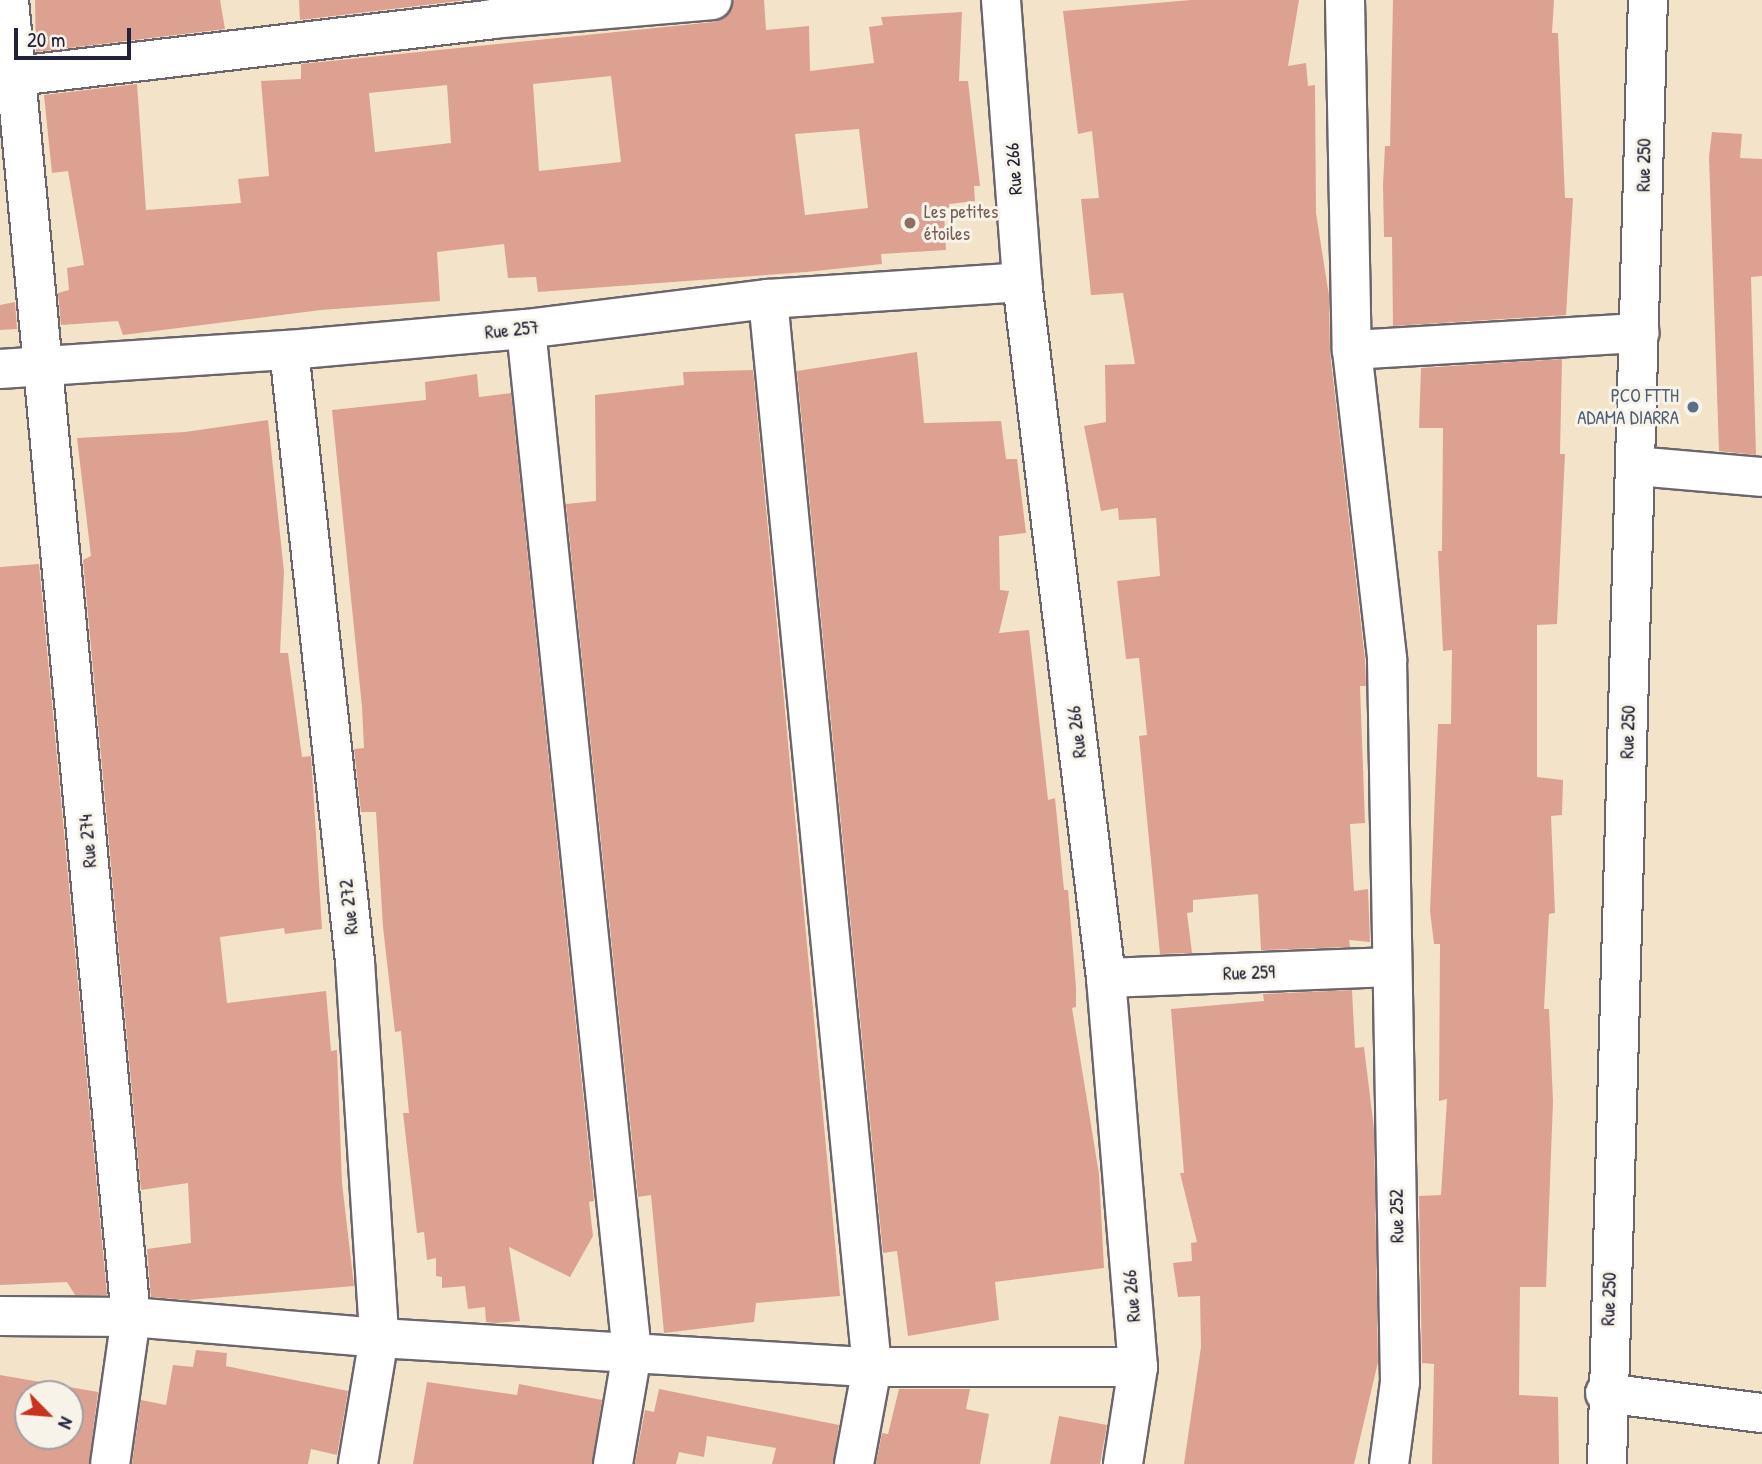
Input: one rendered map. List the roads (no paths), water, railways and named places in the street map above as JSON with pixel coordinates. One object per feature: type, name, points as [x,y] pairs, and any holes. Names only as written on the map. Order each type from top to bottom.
[{"type":"street","name":"Rue 274","points":[[9,0],[9,77],[42,364],[131,1317],[110,1464]]},
{"type":"street","points":[[9,77],[492,19],[712,0]]},
{"type":"street","name":"Rue 266","points":[[1001,0],[1022,282],[1106,978],[1138,1367],[1123,1464]]},
{"type":"street","name":"Rue 252","points":[[1345,0],[1352,350],[1387,659],[1400,1382],[1389,1464]]},
{"type":"street","name":"Rue 250","points":[[1607,1464],[1605,1393],[1636,466],[1648,0]]},
{"type":"street","name":"Rue 257","points":[[0,369],[42,364],[289,350],[526,329],[768,299],[1022,282]]},
{"type":"street","points":[[768,299],[872,1367],[854,1464]]},
{"type":"street","points":[[526,329],[632,1353],[613,1464]]},
{"type":"street","points":[[1352,350],[1639,333]]},
{"type":"street","name":"Rue 272","points":[[289,350],[355,962],[379,1338],[358,1464]]},
{"type":"street","points":[[1636,466],[1762,477]]},
{"type":"street","name":"Rue 259","points":[[1106,978],[1392,967]]},
{"type":"street","points":[[0,1316],[131,1317],[379,1338],[872,1367],[1138,1367]]},
{"type":"street","points":[[1605,1393],[1762,1413]]},
{"type":"place","name":"Les petites étoiles","points":[[910,223]]},
{"type":"place","name":"PCO FTTH ADAMA DIARRA","points":[[1693,407]]}]
